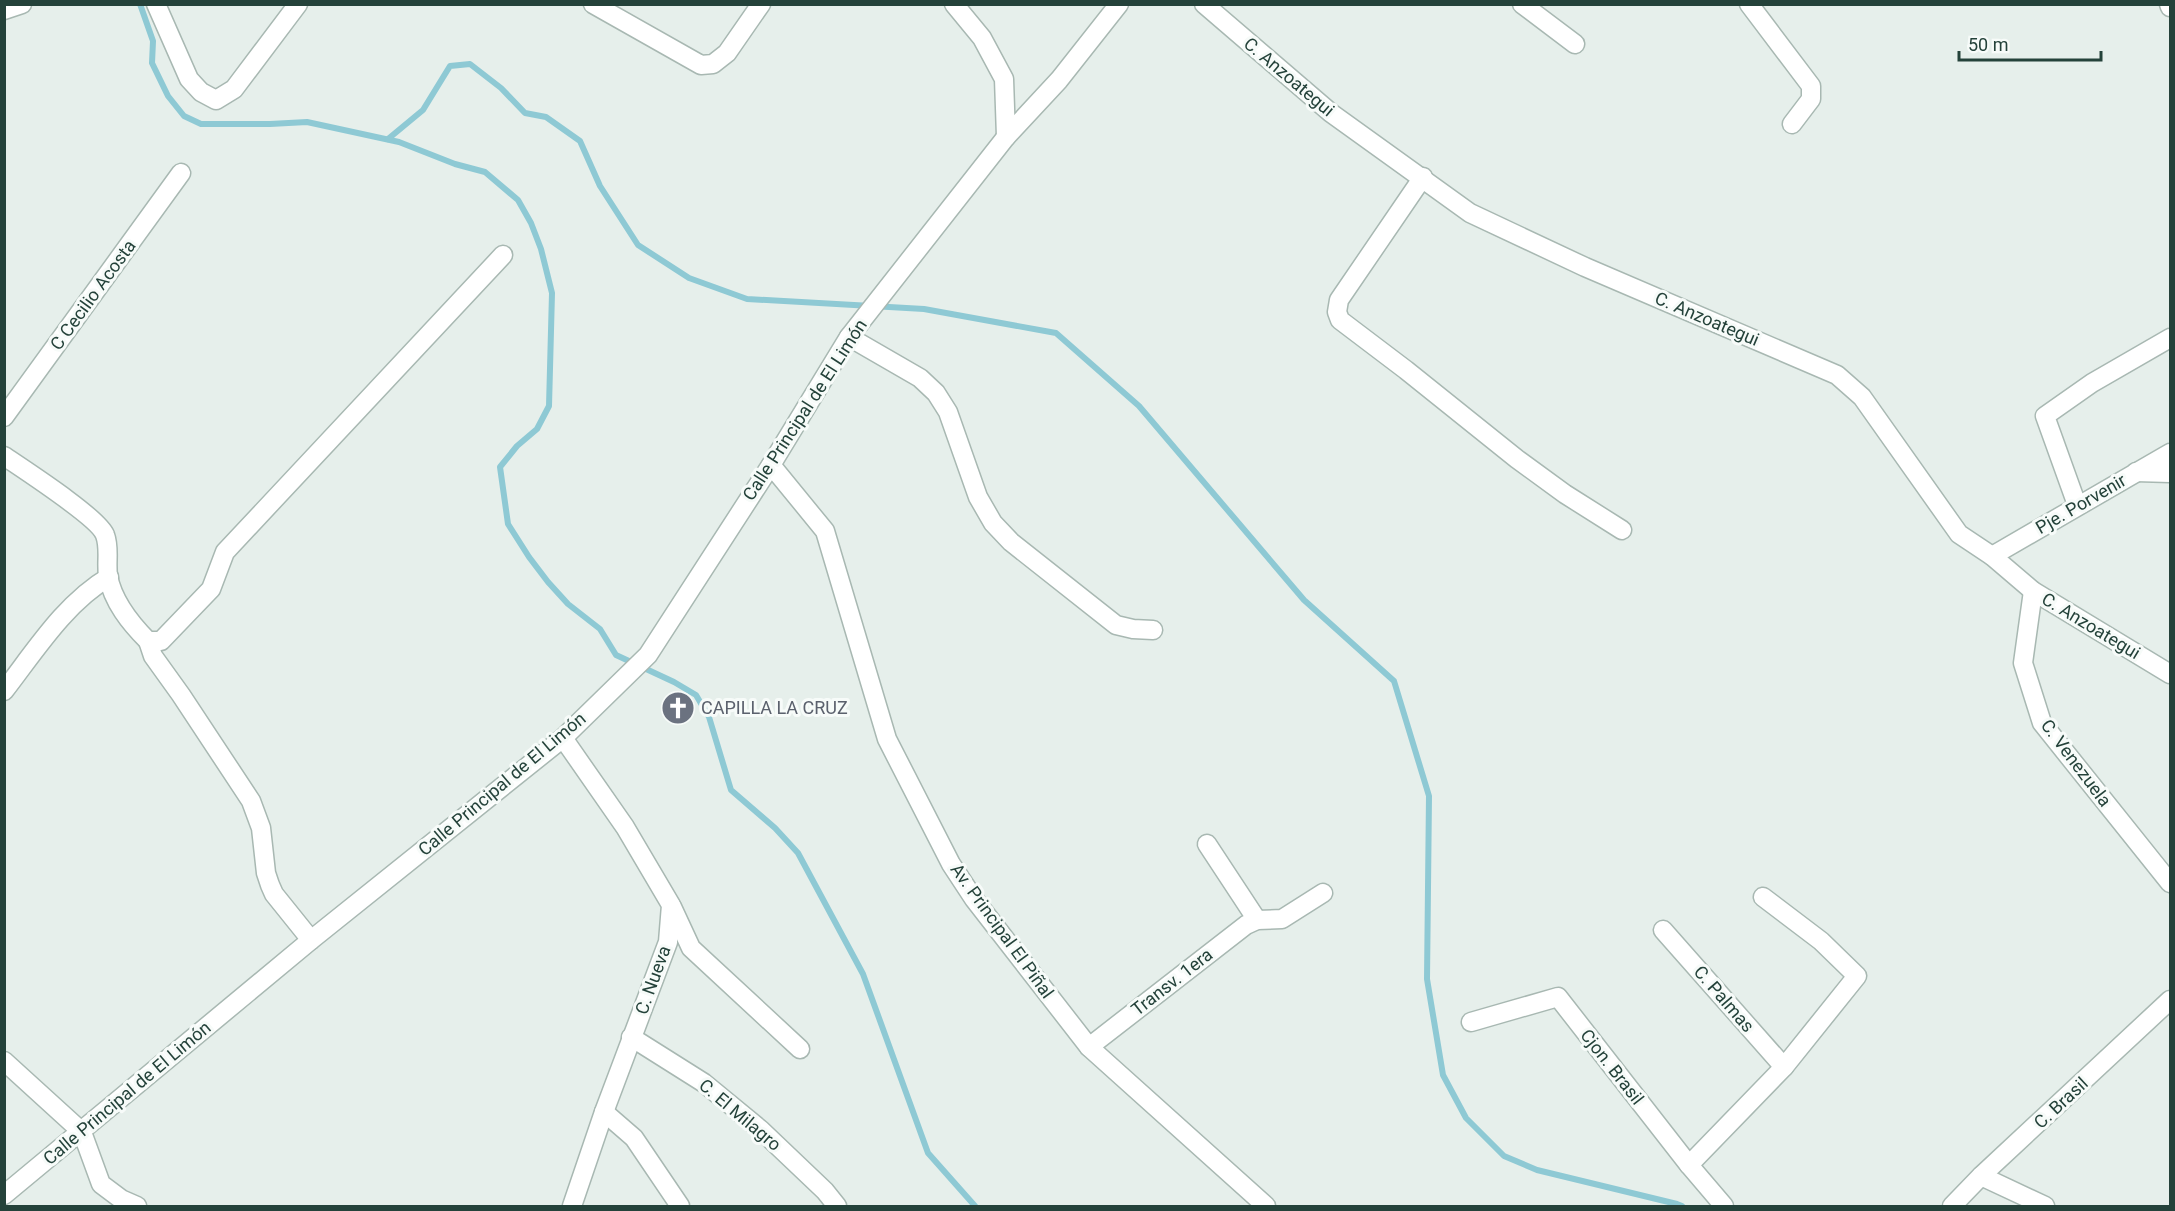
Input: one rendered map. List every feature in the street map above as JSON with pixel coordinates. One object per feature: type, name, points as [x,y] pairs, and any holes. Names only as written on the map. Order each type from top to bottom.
[{"type":"street","points":[[4,10],[22,4]]},
{"type":"street","points":[[156,4],[189,80],[201,92],[216,100],[234,89],[298,4]]},
{"type":"street","points":[[593,4],[701,65],[713,64],[726,53],[760,4]]},
{"type":"street","points":[[954,4],[981,38],[1004,79],[1006,137]]},
{"type":"street","name":"Calle Principal de El Limón","points":[[4,1195],[310,940],[563,738],[647,656],[771,465],[849,337],[1006,137],[1059,80],[1119,4]]},
{"type":"street","name":"C. Anzoategui","points":[[1204,4],[1331,113],[1470,213],[1585,267],[1837,375],[1862,397],[1959,534],[1992,556],[2033,591],[2170,674]]},
{"type":"street","points":[[1522,4],[1575,44]]},
{"type":"street","points":[[1749,4],[1811,86],[1811,99],[1792,124]]},
{"type":"street","name":"C Cecilio Acosta","points":[[4,417],[181,173]]},
{"type":"street","points":[[1423,177],[1339,300],[1337,312],[1340,320],[1398,363],[1517,459],[1565,494],[1622,530]]},
{"type":"street","points":[[148,641],[161,641],[200,602],[211,589],[225,552],[503,255]]},
{"type":"street","points":[[849,337],[920,378],[936,393],[948,412],[978,497],[993,523],[1011,542],[1116,625],[1154,630]]},
{"type":"street","points":[[2077,505],[2045,416],[2092,383],[2170,338]]},
{"type":"street","name":"Pje. Porvenir","points":[[1992,556],[2170,453]]},
{"type":"street","points":[[4,456],[72,504],[105,533],[109,577],[117,601],[130,623],[148,641],[153,656],[251,801],[261,828],[266,873],[270,885],[274,894],[310,940]]},
{"type":"street","name":"Av. Principal El Piñal","points":[[771,465],[825,531],[887,740],[951,864],[974,899],[1089,1047],[1266,1206]]},
{"type":"street","points":[[2136,472],[2170,473]]},
{"type":"street","points":[[4,691],[47,635],[82,596],[90,588],[109,577]]},
{"type":"street","name":"C. Venezuela","points":[[2033,591],[2023,663],[2042,723],[2170,883]]},
{"type":"street","points":[[563,738],[625,827],[671,905],[690,948],[800,1049]]},
{"type":"street","points":[[1207,844],[1257,920],[1282,919],[1323,893]]},
{"type":"street","points":[[1689,1165],[1784,1067],[1857,976],[1821,941],[1762,897]]},
{"type":"street","name":"C. Nueva","points":[[572,1206],[604,1112],[668,942],[671,905]]},
{"type":"street","name":"Transv. 1era","points":[[1089,1047],[1246,925],[1257,920]]},
{"type":"street","name":"C. Palmas","points":[[1663,930],[1784,1067]]},
{"type":"street","name":"Cjon. Brasil","points":[[1471,1022],[1558,997],[1689,1165],[1724,1206]]},
{"type":"street","name":"C. Brasil","points":[[1952,1206],[1981,1176],[2170,1000]]},
{"type":"street","name":"C. El Milagro","points":[[632,1037],[704,1083],[761,1130],[825,1191],[837,1206]]},
{"type":"street","points":[[4,1061],[82,1132],[101,1184],[121,1199],[137,1206]]},
{"type":"street","points":[[604,1112],[634,1138],[680,1206]]},
{"type":"street","points":[[1981,1176],[2045,1206]]},
{"type":"waterway","points":[[140,4],[153,41],[152,63],[168,96],[184,116],[201,124],[307,122],[399,142],[455,164],[485,172],[518,200],[531,223],[541,249],[552,293],[549,406],[537,429],[517,446],[500,467],[508,524],[548,582],[568,604],[600,629],[616,655],[696,695],[709,717],[731,790],[775,828],[798,853],[863,974],[928,1153],[975,1206]]},
{"type":"waterway","points":[[388,139],[423,110],[450,66],[470,64],[501,88],[525,113],[546,117],[580,141],[600,186],[638,245],[689,278],[747,299],[924,309],[1056,333],[1139,406],[1304,600],[1394,681],[1429,796],[1427,979],[1443,1075],[1466,1118],[1504,1156],[1537,1170],[1682,1206]]},
{"type":"place","name":"CAPILLA LA CRUZ","points":[[678,708]]}]
